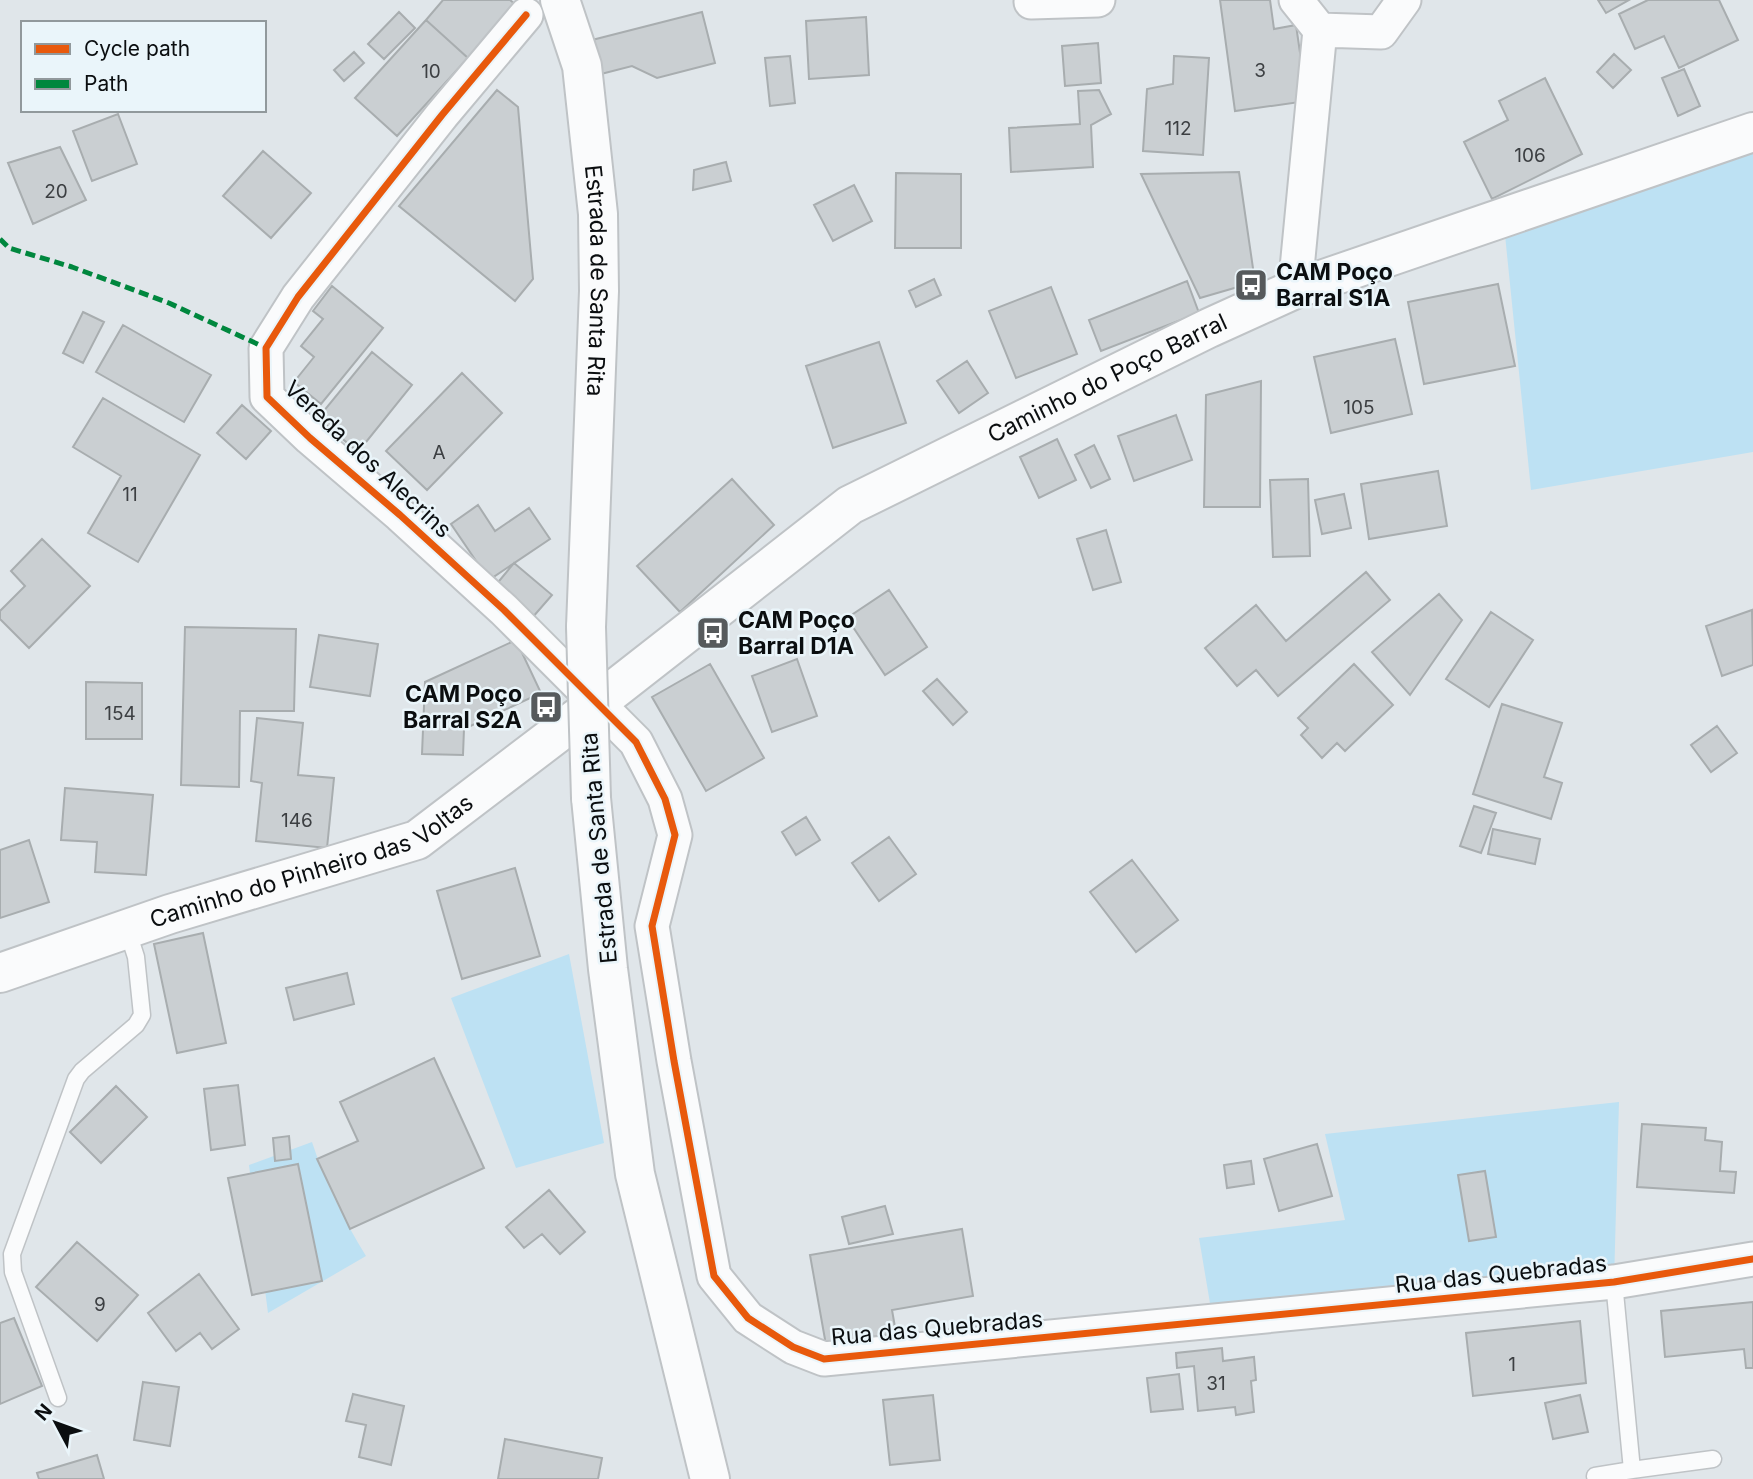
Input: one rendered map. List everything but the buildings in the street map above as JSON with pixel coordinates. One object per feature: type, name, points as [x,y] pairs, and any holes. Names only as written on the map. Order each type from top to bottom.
[{"type":"street","name":"Estrada de Santa Rita","points":[[560,0],[582,66],[597,214],[599,291],[586,627],[591,798],[608,969],[635,1174],[710,1479]]},
{"type":"street","points":[[1031,2],[1098,0]]},
{"type":"street","points":[[1295,289],[1320,30],[1296,0]]},
{"type":"street","points":[[1320,30],[1381,32],[1404,0]]},
{"type":"street","name":"Vereda dos Alecrins","points":[[526,15],[442,115],[298,297],[266,348],[267,397],[504,610],[597,703]]},
{"type":"street","name":"Caminho do Poço Barral","points":[[597,703],[850,505],[1209,328],[1295,289],[1753,132]]},
{"type":"street","name":"Caminho do Pinheiro das Voltas","points":[[0,973],[183,911],[417,840],[597,703]]},
{"type":"street","name":"Rua das Quebradas","points":[[597,703],[636,742],[665,799],[676,835],[652,926],[714,1276],[748,1318],[793,1347],[824,1359],[1614,1282],[1753,1259]]},
{"type":"lane","points":[[58,1398],[13,1272],[12,1254],[76,1079],[136,1025],[142,1015],[136,957],[127,929]]},
{"type":"lane","points":[[1614,1282],[1632,1470]]},
{"type":"lane","points":[[1595,1476],[1713,1459]]},
{"type":"shaded area","points":[[1753,147],[1753,452],[1531,490],[1505,235]]},
{"type":"shaded area","points":[[569,954],[604,1143],[516,1168],[451,998]]},
{"type":"shaded area","points":[[1619,1102],[1614,1282],[1213,1321],[1199,1238],[1345,1220],[1325,1134]]},
{"type":"shaded area","points":[[312,1142],[336,1200],[366,1256],[268,1313],[249,1165]]},
{"type":"marked path","points":[[0,239],[9,248],[72,267],[169,303],[266,348]]},
{"type":"cycle path","points":[[526,15],[442,115],[298,297],[266,348],[267,397],[504,610],[636,742],[665,799],[675,835],[652,926],[714,1276],[748,1318],[793,1347],[824,1359],[1614,1282],[1753,1259]]},
{"type":"place","name":"CAM Poço Barral S1A","points":[[1251,285]]},
{"type":"place","name":"CAM Poço Barral D1A","points":[[713,633]]},
{"type":"place","name":"CAM Poço Barral S2A","points":[[546,707]]}]
